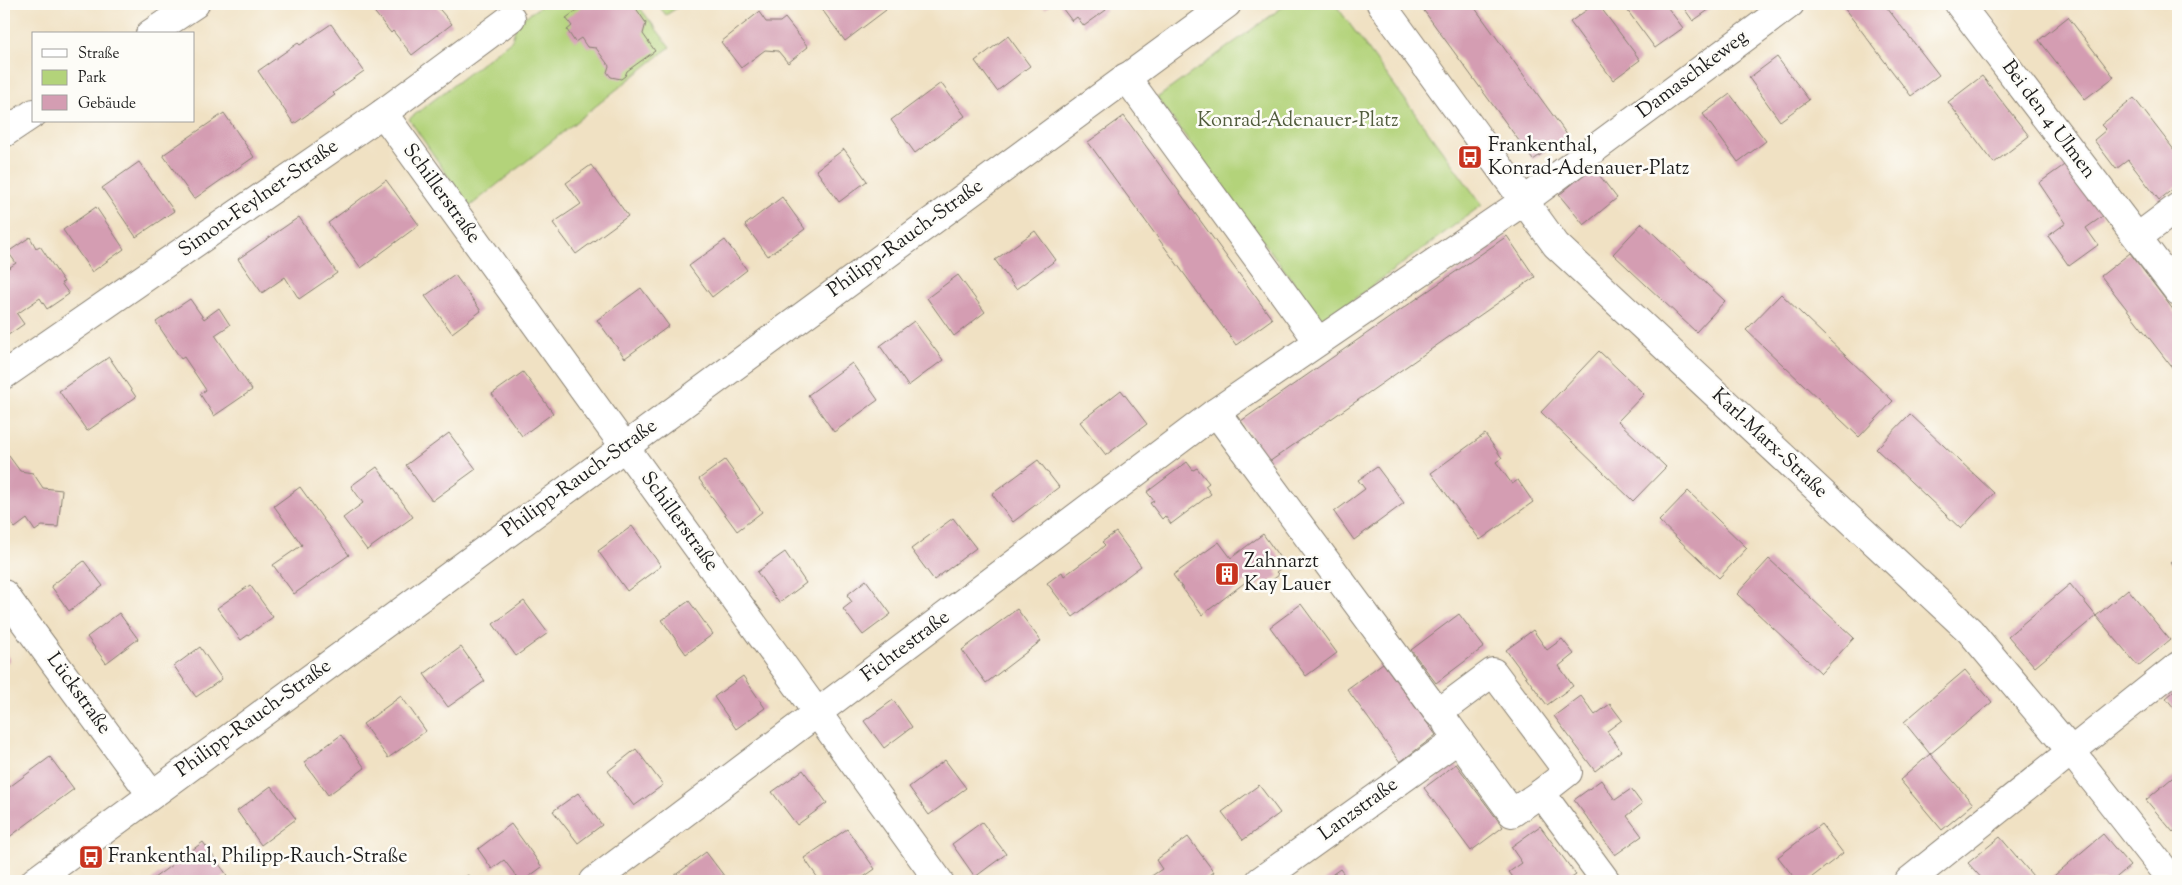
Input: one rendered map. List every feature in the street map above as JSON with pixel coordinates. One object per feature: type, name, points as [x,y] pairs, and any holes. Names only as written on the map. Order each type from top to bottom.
[{"type":"street","points":[[153,32],[195,4]]},
{"type":"street","name":"Philipp-Rauch-Straße","points":[[35,881],[1227,4]]},
{"type":"street","points":[[1381,4],[1524,201],[1216,412],[1512,813],[1568,772],[1493,672],[1438,712]]},
{"type":"street","name":"Damaschkeweg","points":[[1524,201],[1790,4]]},
{"type":"street","name":"Bei den 4 Ulmen","points":[[1959,4],[2178,291]]},
{"type":"street","name":"Simon-Feylner-Straße","points":[[4,375],[383,114],[511,18]]},
{"type":"street","points":[[1126,77],[1318,341]]},
{"type":"street","points":[[4,133],[32,114]]},
{"type":"street","name":"Schillerstraße","points":[[383,114],[939,881]]},
{"type":"street","name":"Karl-Marx-Straße","points":[[1524,201],[1556,245],[1970,631],[2173,881]]},
{"type":"street","points":[[2138,237],[2178,207]]},
{"type":"street","name":"Fichtestraße","points":[[594,881],[818,714],[1216,412]]},
{"type":"street","name":"Lückstraße","points":[[4,594],[151,794]]},
{"type":"street","points":[[1909,881],[1986,822],[2178,666]]},
{"type":"street","name":"Lanzstraße","points":[[1260,881],[1458,739]]},
{"type":"street","points":[[1541,793],[1606,881]]},
{"type":"green space","points":[[544,4],[637,4],[670,47],[469,207],[409,119],[512,40],[517,22]]},
{"type":"green space","points":[[657,4],[683,4],[666,15]]},
{"type":"green space","name":"Konrad-Adenauer-Platz","points":[[1287,4],[1335,4],[1482,205],[1323,322],[1157,98]]},
{"type":"building","points":[[368,4],[435,4],[452,24],[412,55],[393,31],[391,33]]},
{"type":"building","points":[[586,4],[633,4],[646,23],[643,34],[655,51],[627,71],[621,79],[611,77],[607,72],[609,66],[596,48],[587,47],[581,38],[575,42],[567,30],[572,26],[566,18]]},
{"type":"building","points":[[818,4],[882,4],[886,10],[845,41]]},
{"type":"building","points":[[1041,4],[1051,4],[1045,9]]},
{"type":"building","points":[[1059,4],[1101,4],[1106,10],[1084,26],[1077,17],[1072,21]]},
{"type":"building","points":[[1419,4],[1472,4],[1568,136],[1533,160]]},
{"type":"building","points":[[1595,4],[1598,4],[1640,60],[1613,80],[1570,22]]},
{"type":"building","points":[[1635,4],[1665,4],[1683,28],[1655,48],[1627,10]]},
{"type":"building","points":[[1681,4],[1717,4],[1693,21]]},
{"type":"building","points":[[1841,4],[1884,4],[1939,75],[1911,96]]},
{"type":"building","points":[[759,12],[766,22],[780,22],[785,18],[808,47],[788,63],[778,51],[765,50],[741,68],[721,42]]},
{"type":"building","points":[[2068,17],[2114,77],[2085,99],[2039,40]]},
{"type":"building","points":[[331,24],[364,71],[333,93],[335,95],[294,124],[258,71],[298,43],[300,45]]},
{"type":"building","points":[[1008,36],[1030,66],[997,91],[975,61]]},
{"type":"building","points":[[1777,57],[1809,100],[1780,121],[1749,78]]},
{"type":"building","points":[[1982,76],[2029,136],[1994,163],[1948,102]]},
{"type":"building","points":[[941,83],[965,116],[915,153],[891,120]]},
{"type":"building","points":[[1730,94],[1766,141],[1738,162],[1703,114]]},
{"type":"building","points":[[2134,98],[2178,155],[2178,185],[2159,200],[2128,160],[2116,169],[2094,140],[2106,130],[2101,125]]},
{"type":"building","points":[[224,113],[254,157],[194,199],[163,155]]},
{"type":"building","points":[[1124,116],[1272,319],[1236,345],[1088,142]]},
{"type":"building","points":[[844,149],[867,181],[839,202],[816,170]]},
{"type":"building","points":[[139,162],[174,211],[136,237],[102,188]]},
{"type":"building","points":[[2067,163],[2103,216],[2086,228],[2098,245],[2069,266],[2048,236],[2066,223],[2039,183]]},
{"type":"building","points":[[591,165],[628,216],[576,254],[553,223],[581,204],[566,183]]},
{"type":"building","points":[[1593,167],[1617,198],[1584,225],[1559,195]]},
{"type":"building","points":[[386,180],[419,225],[361,268],[328,223]]},
{"type":"building","points":[[782,197],[805,229],[768,256],[745,225]]},
{"type":"building","points":[[96,207],[124,249],[92,272],[63,230]]},
{"type":"building","points":[[299,217],[337,273],[299,299],[285,277],[262,293],[238,259]]},
{"type":"building","points":[[1642,223],[1725,301],[1696,332],[1613,254]]},
{"type":"building","points":[[1035,231],[1056,260],[1016,289],[995,260]]},
{"type":"building","points":[[1507,236],[1535,277],[1269,462],[1241,421]]},
{"type":"building","points":[[30,237],[36,248],[40,246],[64,282],[61,283],[69,294],[47,309],[40,298],[17,314],[24,324],[4,338],[4,271],[16,263],[8,252]]},
{"type":"building","points":[[725,240],[747,270],[712,297],[689,266]]},
{"type":"building","points":[[2130,253],[2178,316],[2178,375],[2101,276]]},
{"type":"building","points":[[455,275],[481,311],[452,333],[425,296]]},
{"type":"building","points":[[958,275],[985,312],[954,336],[927,298]]},
{"type":"building","points":[[641,288],[669,326],[625,358],[597,320]]},
{"type":"building","points":[[1781,294],[1893,401],[1859,437],[1746,330]]},
{"type":"building","points":[[190,299],[204,319],[219,308],[230,325],[215,335],[252,390],[214,416],[200,394],[206,390],[184,357],[181,359],[156,322]]},
{"type":"building","points":[[914,321],[943,360],[908,386],[880,346]]},
{"type":"building","points":[[1599,351],[1644,394],[1618,421],[1666,467],[1633,501],[1541,412]]},
{"type":"building","points":[[109,357],[136,397],[87,431],[59,391]]},
{"type":"building","points":[[852,363],[878,400],[834,432],[808,395]]},
{"type":"building","points":[[523,372],[553,413],[522,436],[492,394]]},
{"type":"building","points":[[1121,390],[1147,424],[1106,455],[1080,422]]},
{"type":"building","points":[[1910,414],[1994,493],[1961,529],[1876,449]]},
{"type":"building","points":[[449,433],[476,469],[432,501],[406,465]]},
{"type":"building","points":[[1485,434],[1502,458],[1496,462],[1512,484],[1518,480],[1533,502],[1480,540],[1431,473]]},
{"type":"building","points":[[6,452],[20,471],[33,473],[43,488],[62,490],[58,527],[42,526],[35,531],[27,519],[15,528],[4,516],[4,453]]},
{"type":"building","points":[[725,460],[762,512],[737,531],[699,479]]},
{"type":"building","points":[[1038,460],[1059,487],[1013,522],[992,494]]},
{"type":"building","points":[[1187,462],[1193,470],[1197,468],[1209,483],[1205,486],[1211,494],[1171,524],[1165,516],[1162,519],[1150,503],[1154,501],[1147,492]]},
{"type":"building","points":[[377,467],[413,517],[367,550],[343,518],[363,503],[351,486]]},
{"type":"building","points":[[1377,467],[1404,503],[1354,540],[1334,512],[1365,489],[1358,480]]},
{"type":"building","points":[[300,487],[349,555],[294,594],[273,565],[302,545],[274,506]]},
{"type":"building","points":[[1688,491],[1747,548],[1719,578],[1659,521]]},
{"type":"building","points":[[953,518],[976,548],[934,580],[911,549]]},
{"type":"building","points":[[632,526],[661,566],[627,591],[598,551]]},
{"type":"building","points":[[1116,532],[1141,566],[1073,617],[1047,583],[1062,572],[1064,576],[1096,553],[1105,545],[1102,542]]},
{"type":"building","name":"Zahnarzt Kay Lauer","points":[[1263,534],[1285,565],[1276,572],[1279,575],[1267,584],[1264,581],[1253,589],[1247,581],[1202,615],[1173,575],[1219,542],[1231,558]]},
{"type":"building","points":[[785,552],[806,583],[779,603],[757,572]]},
{"type":"building","points":[[2178,555],[2178,571],[2170,562]]},
{"type":"building","points":[[1769,559],[1854,638],[1821,673],[1737,594]]},
{"type":"building","points":[[84,561],[103,586],[69,611],[51,586]]},
{"type":"building","points":[[866,580],[891,614],[863,635],[843,609],[852,602],[847,595]]},
{"type":"building","points":[[2070,584],[2096,616],[2035,667],[2008,636]]},
{"type":"building","points":[[250,585],[273,617],[241,640],[217,608]]},
{"type":"building","points":[[2128,589],[2170,640],[2138,666],[2096,616]]},
{"type":"building","points":[[524,601],[548,633],[516,656],[493,624]]},
{"type":"building","points":[[689,601],[713,634],[686,654],[662,620]]},
{"type":"building","points":[[1301,604],[1337,653],[1306,676],[1270,627]]},
{"type":"building","points":[[1017,609],[1041,641],[986,683],[962,650]]},
{"type":"building","points":[[119,613],[138,639],[106,663],[87,637]]},
{"type":"building","points":[[1459,614],[1484,647],[1436,683],[1411,650]]},
{"type":"building","points":[[1533,630],[1547,650],[1562,639],[1574,654],[1559,666],[1573,686],[1547,705],[1506,650]]},
{"type":"building","points":[[200,647],[222,679],[196,697],[174,666]]},
{"type":"building","points":[[461,647],[485,681],[448,707],[424,674]]},
{"type":"building","points":[[4,651],[10,660],[4,665]]},
{"type":"building","points":[[1383,663],[1436,735],[1400,762],[1347,689]]},
{"type":"building","points":[[1965,670],[1992,702],[1930,754],[1904,722]]},
{"type":"building","points":[[743,676],[765,708],[736,729],[714,697]]},
{"type":"building","points":[[2178,688],[2178,713],[2166,698]]},
{"type":"building","points":[[401,696],[426,731],[388,758],[363,724]]},
{"type":"building","points":[[1581,696],[1595,715],[1610,704],[1622,720],[1607,731],[1621,751],[1595,771],[1554,716]]},
{"type":"building","points":[[893,700],[912,727],[884,748],[864,721]]},
{"type":"building","points":[[341,735],[365,768],[328,795],[304,762]]},
{"type":"building","points":[[636,749],[663,785],[634,806],[608,771]]},
{"type":"building","points":[[1930,754],[1973,804],[1942,830],[1900,780]]},
{"type":"building","points":[[50,757],[74,789],[4,841],[4,791]]},
{"type":"building","points":[[945,760],[966,788],[929,815],[909,787]]},
{"type":"building","points":[[1456,764],[1503,827],[1471,851],[1424,788]]},
{"type":"building","points":[[803,770],[827,803],[797,825],[772,792]]},
{"type":"building","points":[[2178,773],[2178,827],[2173,832],[2146,800]]},
{"type":"building","points":[[1601,780],[1615,800],[1631,789],[1642,804],[1627,816],[1642,836],[1615,855],[1574,800]]},
{"type":"building","points":[[1259,785],[1280,813],[1243,840],[1222,812]]},
{"type":"building","points":[[271,786],[296,819],[261,845],[237,811]]},
{"type":"building","points":[[578,793],[602,825],[578,843],[553,811]]},
{"type":"building","points":[[982,822],[1006,854],[975,877],[952,844]]},
{"type":"building","points":[[511,824],[542,867],[523,881],[520,881],[504,860],[492,869],[478,849]]},
{"type":"building","points":[[1821,824],[1843,853],[1807,881],[1797,881],[1778,857]]},
{"type":"building","points":[[1540,826],[1576,875],[1567,881],[1516,881],[1509,872],[1522,863],[1511,847]]},
{"type":"building","points":[[847,829],[875,869],[858,881],[820,881],[804,858]]},
{"type":"building","points":[[2103,834],[2130,866],[2112,881],[2048,881]]},
{"type":"building","points":[[1188,837],[1214,872],[1202,881],[1144,881],[1162,869],[1156,860]]},
{"type":"building","points":[[2000,837],[2037,881],[1984,881],[1968,863]]},
{"type":"building","points":[[203,842],[227,875],[218,881],[150,881]]},
{"type":"building","points":[[706,852],[728,881],[678,881],[674,876]]},
{"type":"building","points":[[1340,869],[1349,881],[1323,881]]},
{"type":"building","points":[[468,875],[473,881],[459,881]]},
{"type":"place","name":"Frankenthal, Konrad-Adenauer-Platz","points":[[1470,157]]},
{"type":"place","name":"Zahnarzt Kay Lauer","points":[[1227,574]]},
{"type":"place","name":"Frankenthal, Philipp-Rauch-Straße","points":[[91,857]]}]
